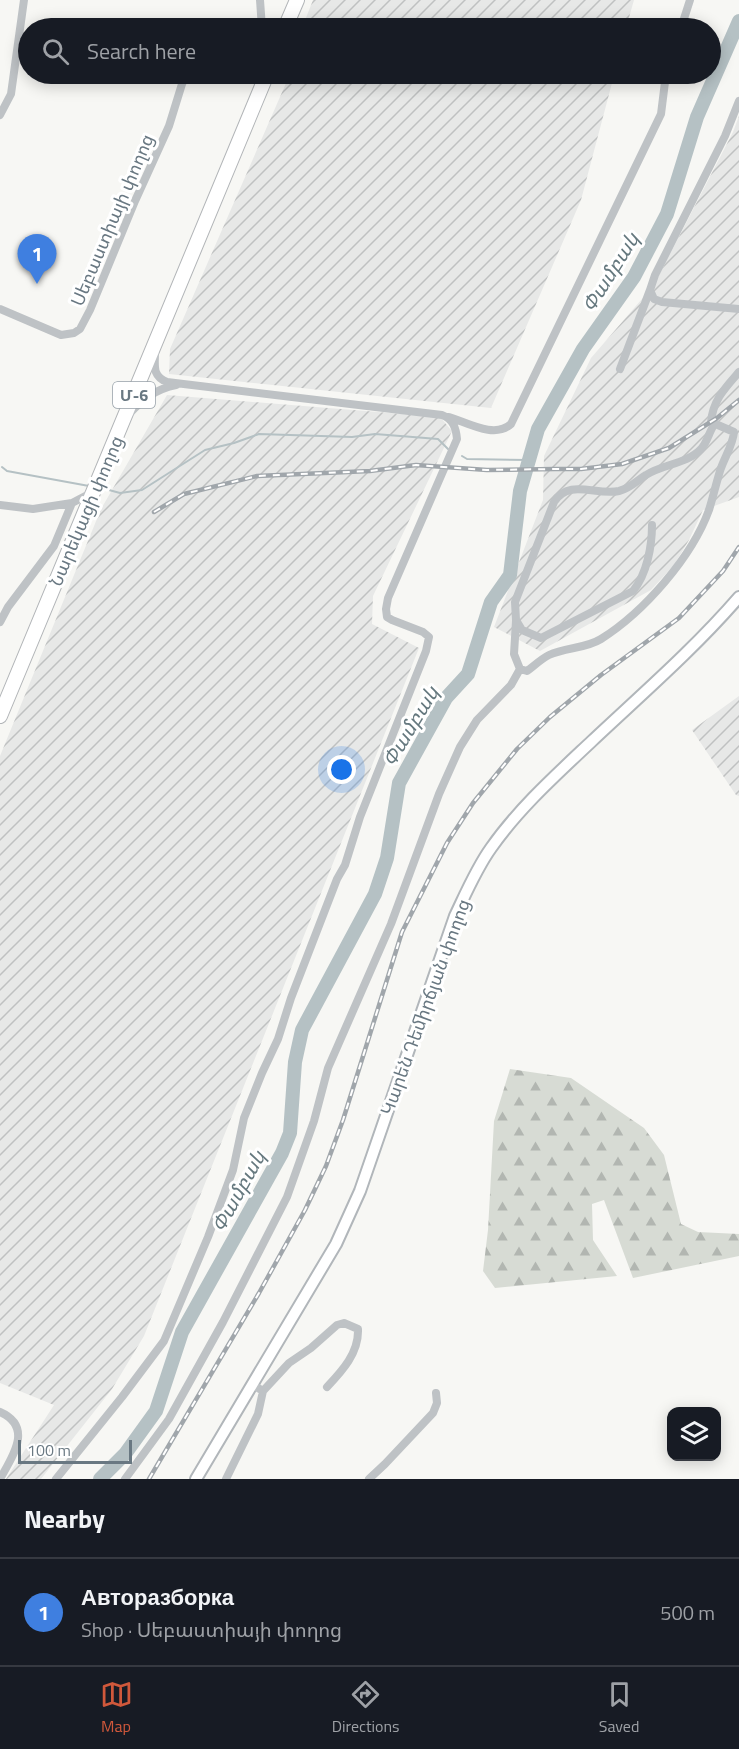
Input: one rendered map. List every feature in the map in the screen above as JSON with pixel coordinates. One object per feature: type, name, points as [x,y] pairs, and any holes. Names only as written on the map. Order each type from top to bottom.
[{"type":"highway","points":[[289,18],[297,0]]},
{"type":"highway","name":"Նարեկացի փողոց","points":[[0,716],[263,84]]},
{"type":"main road","name":"Կարեն Դեմիրճյան փողոց","points":[[196,1479],[258,1388],[349,1218],[455,916],[473,875],[492,846],[565,766],[696,643],[739,597]]},
{"type":"street","points":[[22,18],[24,0]]},
{"type":"street","points":[[260,0],[261,18]]},
{"type":"street","points":[[684,18],[690,0]]},
{"type":"street","points":[[0,115],[11,94],[18,43]]},
{"type":"street","name":"Սեբաստիայի փողոց","points":[[0,309],[61,335],[74,333],[80,329],[169,126],[182,84]]},
{"type":"street","points":[[154,345],[154,369],[157,376],[167,382],[446,416],[490,430],[505,429],[511,424],[661,114],[665,84]]},
{"type":"street","points":[[620,369],[662,260],[725,136],[739,101]]},
{"type":"street","points":[[650,290],[654,299],[662,302],[739,309]]},
{"type":"street","points":[[520,669],[527,671],[548,655],[586,646],[600,640],[640,607],[674,570],[692,543],[708,512],[734,438],[734,432],[711,422],[715,401],[739,372]]},
{"type":"street","points":[[123,422],[147,396],[161,389],[184,384]]},
{"type":"street","points":[[56,1479],[164,1341],[208,1237],[233,1170],[244,1118],[278,1040],[291,998],[337,879],[345,865],[360,817],[426,651],[429,637],[423,632],[387,617],[386,609],[388,598],[458,439],[455,426],[446,416]]},
{"type":"street","points":[[520,669],[514,654],[515,602],[559,494],[572,489],[613,492],[633,486],[647,474],[676,463],[700,450],[714,425]]},
{"type":"street","points":[[0,505],[33,509],[72,503],[94,492]]},
{"type":"street","points":[[0,622],[8,607],[54,546],[72,503]]},
{"type":"street","points":[[516,620],[522,630],[541,638],[633,591],[640,584],[652,539],[652,525]]},
{"type":"street","points":[[125,1479],[169,1419],[223,1322],[287,1197],[314,1121],[328,1068],[391,924],[439,794],[460,747],[477,720],[511,685],[520,669]]},
{"type":"street","points":[[226,1479],[258,1414],[258,1388],[337,1325],[351,1324],[358,1329],[354,1350],[345,1368],[327,1387]]},
{"type":"street","points":[[369,1479],[433,1413],[437,1402],[436,1393]]},
{"type":"street","points":[[0,1412],[12,1420],[19,1436],[18,1445],[0,1479]]},
{"type":"shaded area","points":[[313,0],[634,0],[629,18],[306,18]]},
{"type":"shaded area","points":[[286,84],[612,84],[581,200],[491,408],[169,374],[170,349]]},
{"type":"shaded area","points":[[739,116],[739,497],[703,510],[674,565],[651,590],[540,651],[494,627],[543,500],[544,456],[591,358],[654,285],[733,132]]},
{"type":"shaded area","points":[[167,395],[440,417],[452,431],[373,596],[372,624],[419,648],[144,1336],[112,1389],[41,1479],[6,1479],[54,1405],[0,1383],[0,756],[101,509]]},
{"type":"shaded area","points":[[739,696],[739,796],[736,795],[692,730]]},
{"type":"green space","points":[[510,1069],[571,1078],[644,1128],[664,1155],[681,1224],[698,1232],[739,1234],[739,1256],[633,1278],[604,1200],[592,1204],[593,1240],[617,1276],[495,1288],[483,1271],[488,1230],[494,1121]]},
{"type":"waterway","name":"Փամբակ","points":[[721,62],[739,21]]},
{"type":"waterway","name":"Փամբակ","points":[[100,1479],[125,1454],[156,1411],[182,1332],[282,1153],[290,1133],[295,1062],[302,1030],[375,894],[387,858],[399,783],[446,698],[468,674],[491,602],[510,575],[520,491],[538,429],[583,349],[634,277],[667,214],[697,117],[711,84]]},
{"type":"waterway","points":[[109,490],[120,493],[142,490],[205,450],[259,434],[352,437],[375,434],[438,439],[448,449]]},
{"type":"waterway","points":[[462,456],[467,459],[529,460]]},
{"type":"waterway","points":[[2,467],[7,471],[89,486]]},
{"type":"railway","points":[[154,512],[184,494],[257,476],[370,471],[416,465],[487,470],[581,469],[622,464],[669,448],[717,418],[739,400]]},
{"type":"railway","points":[[149,1479],[259,1293],[305,1210],[326,1166],[343,1120],[402,932],[447,843],[473,803],[517,749],[550,717],[601,675],[679,618],[723,571],[739,547]]},
{"type":"place","name":"Авторазборка","points":[[37,284]]}]
